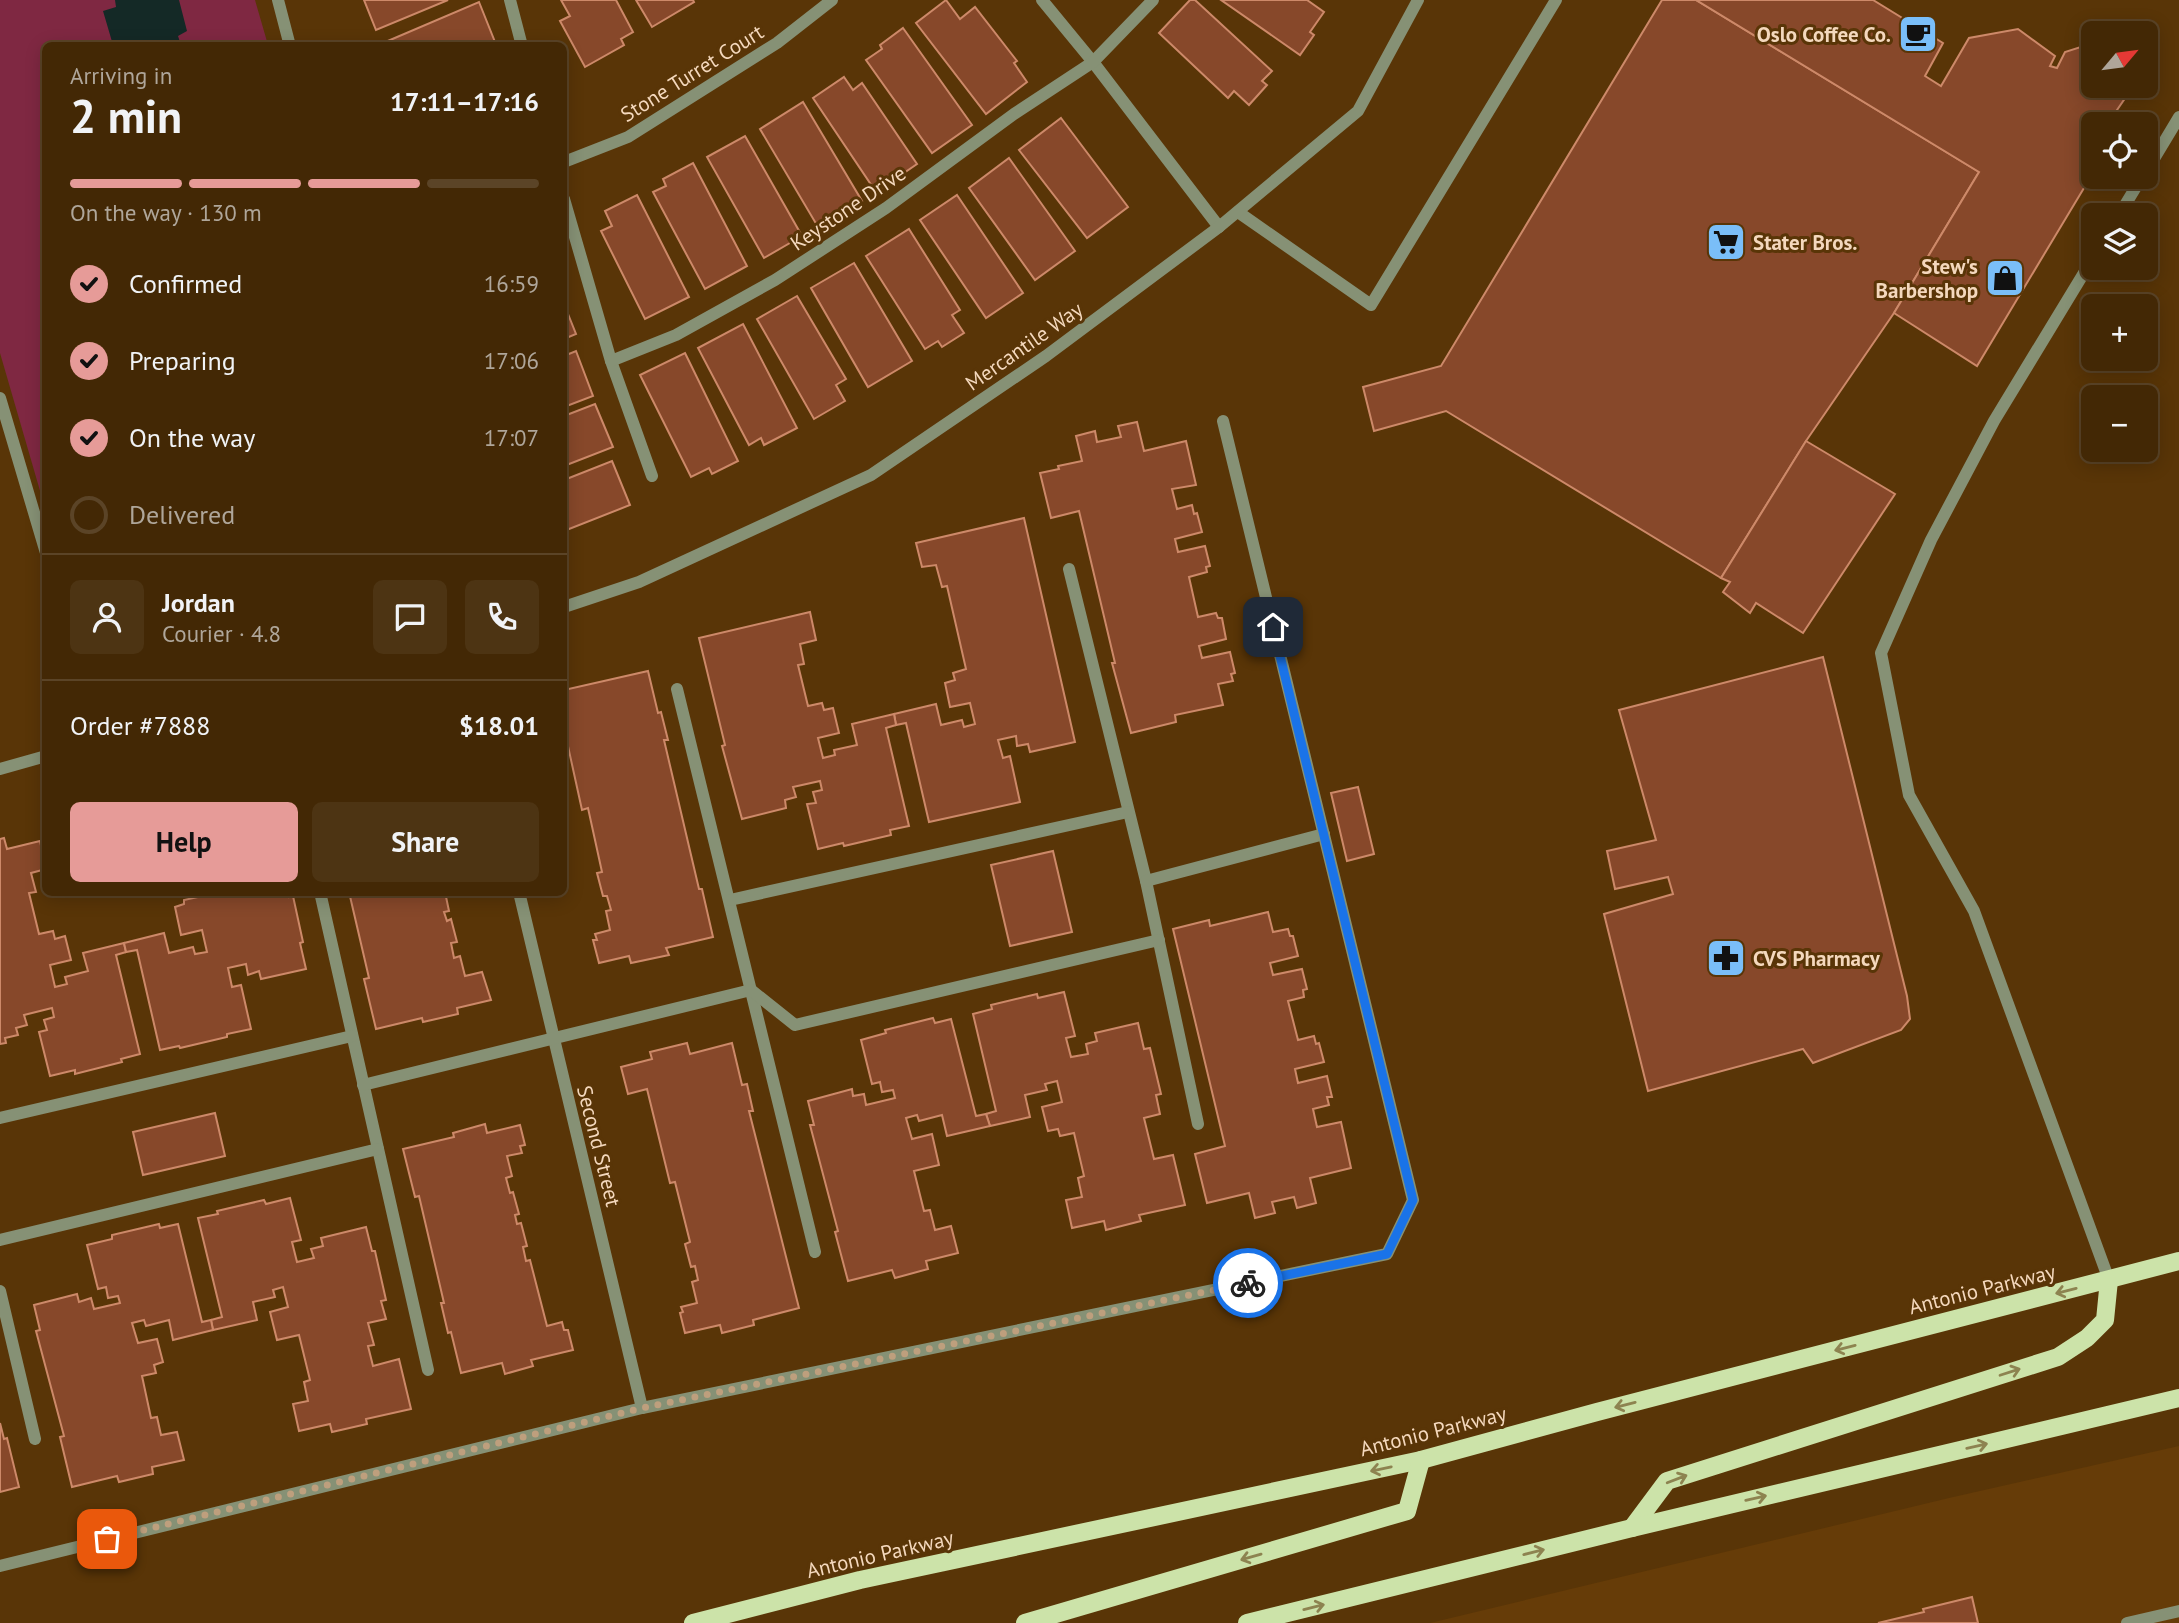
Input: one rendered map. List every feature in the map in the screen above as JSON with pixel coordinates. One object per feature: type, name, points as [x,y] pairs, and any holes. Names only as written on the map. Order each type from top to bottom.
[{"type":"main road","name":"Antonio Parkway","points":[[693,1623],[860,1580],[1421,1460],[2179,1261]]},
{"type":"main road","points":[[1632,1528],[1667,1481],[2058,1357],[2087,1338],[2105,1320],[2109,1280]]},
{"type":"main road","points":[[1247,1623],[2179,1398]]},
{"type":"main road","points":[[1026,1623],[1407,1511],[1421,1460]]},
{"type":"street","points":[[278,0],[289,42]]},
{"type":"street","points":[[510,0],[521,42]]},
{"type":"street","name":"Stone Turret Court","points":[[567,161],[628,137],[777,43],[832,0]]},
{"type":"street","points":[[1042,0],[1219,227]]},
{"type":"street","name":"Keystone Drive","points":[[611,361],[676,335],[775,280],[886,208],[1014,114],[1093,62],[1153,0]]},
{"type":"street","name":"Mercantile Way","points":[[567,606],[639,582],[871,475],[1046,356],[1219,227],[1358,111],[1418,0]]},
{"type":"street","points":[[1238,212],[1371,305],[1556,0]]},
{"type":"street","points":[[2158,152],[2179,117]]},
{"type":"street","points":[[567,209],[611,361],[652,476]]},
{"type":"street","points":[[2081,278],[1994,421],[1931,541],[1881,653],[1909,795],[1974,911],[2109,1280]]},
{"type":"street","points":[[0,398],[42,540]]},
{"type":"street","points":[[0,1566],[642,1408],[1387,1254],[1413,1200],[1223,421]]},
{"type":"street","points":[[1069,569],[1146,881],[1198,1124]]},
{"type":"street","points":[[677,689],[815,1252]]},
{"type":"street","points":[[0,769],[42,757]]},
{"type":"street","points":[[730,900],[1128,812]]},
{"type":"street","points":[[1146,881],[1324,834]]},
{"type":"street","points":[[321,896],[428,1370]]},
{"type":"street","name":"Second Street","points":[[520,896],[642,1408]]},
{"type":"street","points":[[751,990],[794,1025],[1159,940]]},
{"type":"street","points":[[363,1085],[751,990]]},
{"type":"street","points":[[0,1118],[352,1036]]},
{"type":"street","points":[[0,1240],[378,1149]]},
{"type":"street","points":[[0,1291],[35,1439]]},
{"type":"street","points":[[2127,1623],[2179,1611]]},
{"type":"shaded area","points":[[0,0],[255,0],[267,42],[42,42],[42,498],[0,353]]},
{"type":"shaded area","points":[[2179,1446],[2179,1623],[1430,1623],[1949,1498]]},
{"type":"water","points":[[115,0],[179,0],[187,31],[178,36],[180,42],[112,42],[103,11],[116,7]]},
{"type":"building","points":[[364,0],[448,0],[376,30]]},
{"type":"building","points":[[561,0],[616,0],[633,32],[621,39],[624,45],[585,67],[560,21],[570,16]]},
{"type":"building","points":[[636,0],[693,0],[694,2],[652,27]]},
{"type":"building","points":[[946,0],[960,19],[975,7],[1017,61],[1014,63],[1027,82],[986,114],[916,23]]},
{"type":"building","points":[[1190,0],[1195,0],[1272,71],[1262,81],[1267,85],[1249,105],[1234,91],[1228,98],[1159,33]]},
{"type":"building","points":[[1221,0],[1307,0],[1324,12],[1310,32],[1314,35],[1300,55]]},
{"type":"building","name":"Stater Bros.","points":[[1662,0],[1696,0],[1979,172],[1894,313],[1806,441],[1721,578],[1446,411],[1374,431],[1363,387],[1441,366]]},
{"type":"building","points":[[1696,0],[1873,0],[1943,43],[1925,76],[1941,86],[1969,38],[2018,29],[2055,56],[2050,66],[2057,68],[2065,52],[2081,47],[2081,98],[2125,98],[2116,112],[2081,112],[2081,189],[2083,189],[1977,366],[1894,313],[1979,172]]},
{"type":"building","points":[[479,2],[495,42],[385,42]]},
{"type":"building","points":[[903,28],[972,125],[932,153],[866,60],[882,49],[880,45]]},
{"type":"building","points":[[844,77],[853,90],[862,83],[917,164],[876,192],[813,98]]},
{"type":"building","points":[[803,102],[862,201],[818,227],[760,129]]},
{"type":"building","points":[[1061,118],[1128,207],[1087,238],[1019,150]]},
{"type":"building","points":[[745,136],[802,236],[764,258],[707,157]]},
{"type":"building","points":[[1009,158],[1075,251],[1035,280],[969,188]]},
{"type":"building","points":[[693,163],[747,266],[705,289],[653,192],[666,186],[663,179]]},
{"type":"building","points":[[637,195],[689,297],[645,319],[601,231],[612,226],[605,211]]},
{"type":"building","points":[[957,195],[1023,293],[986,318],[920,220]]},
{"type":"building","points":[[909,229],[960,310],[952,315],[964,333],[942,347],[938,341],[925,349],[866,256]]},
{"type":"building","points":[[854,263],[912,361],[868,387],[811,288]]},
{"type":"building","points":[[797,296],[846,379],[836,385],[845,401],[814,419],[757,319]]},
{"type":"building","points":[[567,312],[576,334],[567,338]]},
{"type":"building","points":[[743,324],[797,428],[764,445],[761,438],[749,445],[698,348]]},
{"type":"building","points":[[576,351],[593,396],[567,406],[567,355]]},
{"type":"building","points":[[685,353],[738,461],[712,474],[709,468],[691,477],[640,375]]},
{"type":"building","points":[[595,404],[613,447],[567,465],[567,415]]},
{"type":"building","points":[[1137,422],[1144,451],[1186,441],[1196,485],[1172,489],[1177,509],[1192,505],[1202,532],[1175,539],[1178,552],[1205,546],[1210,566],[1206,567],[1207,572],[1189,577],[1198,617],[1216,613],[1218,618],[1222,618],[1226,639],[1199,646],[1202,658],[1230,652],[1235,673],[1231,674],[1233,681],[1218,684],[1223,705],[1175,715],[1176,722],[1131,733],[1112,663],[1115,663],[1079,511],[1051,518],[1040,473],[1082,461],[1076,436],[1095,431],[1097,442],[1121,437],[1118,426]]},
{"type":"building","points":[[1806,441],[1895,494],[1803,633],[1756,603],[1750,613],[1723,592],[1730,582],[1721,578]]},
{"type":"building","points":[[612,461],[630,505],[567,530],[567,479]]},
{"type":"building","points":[[1024,518],[1075,742],[1030,752],[1028,744],[1017,746],[1016,736],[998,740],[1003,758],[1010,756],[1020,802],[929,822],[906,723],[896,725],[894,714],[936,704],[941,725],[962,720],[964,727],[975,724],[970,703],[950,707],[945,683],[955,680],[953,673],[966,669],[947,586],[942,587],[936,565],[922,567],[916,543]]},
{"type":"building","points":[[810,612],[816,640],[800,644],[804,664],[798,665],[808,706],[822,703],[824,710],[833,708],[839,733],[818,738],[823,758],[835,755],[834,750],[857,745],[852,724],[894,714],[896,725],[886,728],[909,826],[890,830],[891,835],[818,849],[807,804],[816,803],[813,792],[822,790],[820,781],[793,787],[796,797],[785,800],[786,808],[742,819],[722,746],[725,745],[699,638]]},
{"type":"building","points":[[1823,657],[1907,996],[1910,1019],[1901,1030],[1813,1063],[1803,1049],[1648,1091],[1604,914],[1673,894],[1668,877],[1615,889],[1607,851],[1656,840],[1619,710]]},
{"type":"building","points":[[648,671],[668,740],[664,740],[713,937],[666,948],[669,955],[631,963],[629,956],[599,963],[593,940],[597,940],[595,934],[610,930],[606,911],[611,910],[607,896],[603,896],[597,873],[602,872],[588,808],[582,810],[567,742],[567,689]]},
{"type":"building","points":[[1358,787],[1374,854],[1347,861],[1331,793]]},
{"type":"building","points":[[4,838],[7,849],[40,841],[42,870],[31,873],[36,892],[29,893],[39,934],[53,931],[55,939],[65,936],[71,960],[50,965],[55,987],[67,984],[65,977],[88,971],[83,953],[124,943],[126,952],[116,955],[140,1054],[121,1059],[122,1062],[75,1074],[75,1070],[50,1076],[39,1032],[47,1030],[44,1020],[54,1017],[52,1008],[24,1015],[27,1025],[16,1028],[18,1035],[5,1038],[6,1043],[0,1044],[0,839]]},
{"type":"building","points":[[1053,851],[1072,932],[1010,946],[991,865]]},
{"type":"building","points":[[293,896],[306,969],[261,979],[259,971],[248,975],[246,964],[228,968],[232,987],[241,985],[251,1029],[180,1048],[160,1050],[137,950],[126,952],[124,943],[164,933],[169,953],[193,947],[195,954],[207,952],[202,930],[181,935],[175,907],[184,904],[184,900],[198,897]]},
{"type":"building","points":[[350,896],[446,896],[449,911],[444,912],[447,921],[451,919],[457,942],[451,943],[454,958],[460,956],[465,976],[482,972],[491,1000],[457,1008],[458,1014],[423,1022],[422,1018],[376,1029],[364,979],[369,978]]},
{"type":"building","points":[[1268,912],[1273,932],[1288,929],[1290,936],[1293,936],[1298,956],[1270,963],[1273,975],[1302,969],[1307,989],[1303,990],[1304,997],[1288,1001],[1298,1040],[1314,1036],[1316,1044],[1319,1043],[1324,1062],[1295,1069],[1298,1083],[1327,1076],[1332,1097],[1327,1097],[1329,1105],[1313,1109],[1317,1127],[1341,1122],[1351,1168],[1310,1178],[1316,1203],[1297,1208],[1294,1197],[1272,1202],[1275,1213],[1255,1218],[1249,1193],[1207,1203],[1195,1154],[1225,1146],[1173,929],[1209,920],[1210,926]]},
{"type":"building","points":[[1064,992],[1075,1036],[1066,1038],[1071,1057],[1088,1054],[1086,1044],[1097,1041],[1095,1033],[1138,1023],[1144,1049],[1150,1048],[1161,1094],[1156,1095],[1160,1114],[1144,1118],[1154,1159],[1173,1155],[1185,1205],[1139,1215],[1141,1221],[1106,1230],[1104,1221],[1072,1228],[1066,1200],[1082,1197],[1078,1178],[1084,1176],[1074,1133],[1060,1136],[1058,1129],[1048,1131],[1042,1107],[1062,1102],[1057,1081],[1045,1084],[1047,1090],[1025,1095],[1030,1117],[990,1126],[986,1114],[996,1111],[973,1014],[992,1009],[991,1005],[1037,994],[1038,998]]},
{"type":"building","points":[[933,1018],[935,1023],[951,1019],[976,1116],[986,1114],[990,1126],[947,1136],[942,1115],[919,1121],[917,1115],[906,1118],[912,1139],[932,1134],[939,1165],[914,1171],[924,1211],[930,1210],[935,1230],[951,1226],[958,1253],[926,1261],[928,1269],[895,1278],[892,1270],[848,1281],[835,1232],[838,1231],[810,1125],[814,1125],[808,1101],[852,1089],[853,1096],[864,1094],[866,1105],[895,1098],[893,1090],[882,1092],[880,1082],[872,1084],[861,1040],[886,1033],[885,1030]]},
{"type":"building","points":[[687,1043],[690,1054],[732,1043],[742,1085],[747,1084],[753,1111],[749,1111],[799,1308],[753,1320],[754,1325],[722,1333],[720,1325],[685,1333],[681,1307],[697,1303],[692,1282],[698,1280],[695,1266],[691,1267],[685,1244],[690,1242],[675,1182],[670,1183],[647,1089],[628,1094],[621,1067],[652,1059],[650,1052]]},
{"type":"building","points":[[215,1113],[225,1156],[143,1175],[133,1132]]},
{"type":"building","points":[[485,1124],[487,1133],[520,1125],[525,1145],[520,1146],[522,1153],[507,1156],[512,1176],[506,1178],[510,1193],[513,1192],[519,1214],[515,1215],[517,1224],[521,1223],[527,1246],[523,1247],[526,1261],[530,1260],[547,1326],[562,1322],[564,1330],[568,1330],[573,1350],[531,1360],[533,1366],[505,1374],[502,1363],[461,1373],[451,1332],[448,1333],[441,1303],[444,1303],[419,1196],[415,1197],[403,1149],[454,1137],[453,1133]]},
{"type":"building","points":[[290,1198],[301,1240],[292,1242],[297,1262],[314,1258],[311,1249],[323,1246],[321,1238],[366,1227],[372,1251],[375,1251],[386,1300],[381,1301],[386,1319],[368,1323],[374,1345],[368,1346],[373,1366],[399,1359],[411,1409],[366,1419],[367,1424],[332,1432],[330,1424],[299,1431],[293,1404],[308,1401],[304,1382],[310,1380],[299,1335],[277,1340],[270,1312],[288,1307],[283,1287],[273,1290],[275,1297],[253,1302],[257,1320],[213,1330],[211,1320],[222,1317],[198,1218],[264,1200],[266,1204]]},
{"type":"building","points":[[159,1224],[160,1228],[178,1224],[202,1322],[211,1320],[213,1330],[173,1340],[169,1320],[146,1326],[144,1320],[132,1323],[138,1343],[157,1339],[163,1362],[154,1365],[156,1373],[142,1376],[151,1418],[157,1417],[161,1435],[177,1432],[184,1460],[152,1467],[153,1474],[119,1482],[117,1476],[72,1487],[60,1437],[64,1436],[36,1331],[40,1330],[34,1305],[77,1294],[79,1302],[91,1298],[94,1309],[120,1303],[118,1296],[108,1298],[106,1287],[98,1289],[87,1245],[112,1239],[112,1235]]},
{"type":"building","points":[[0,1423],[4,1439],[7,1438],[19,1487],[0,1492]]},
{"type":"building","points":[[1972,1597],[1978,1623],[1878,1623],[1924,1612],[1923,1609]]},
{"type":"way so far","points":[[107,1539],[642,1408],[1248,1283]]},
{"type":"place","name":"Oslo Coffee Co.","points":[[1918,34]]},
{"type":"place","name":"Stater Bros.","points":[[1726,242]]},
{"type":"place","name":"Stew's Barbershop","points":[[2005,278]]},
{"type":"place","name":"CVS Pharmacy","points":[[1726,958]]},
{"type":"route","points":[[1248,1283],[1387,1254],[1413,1200],[1273,627]]}]
